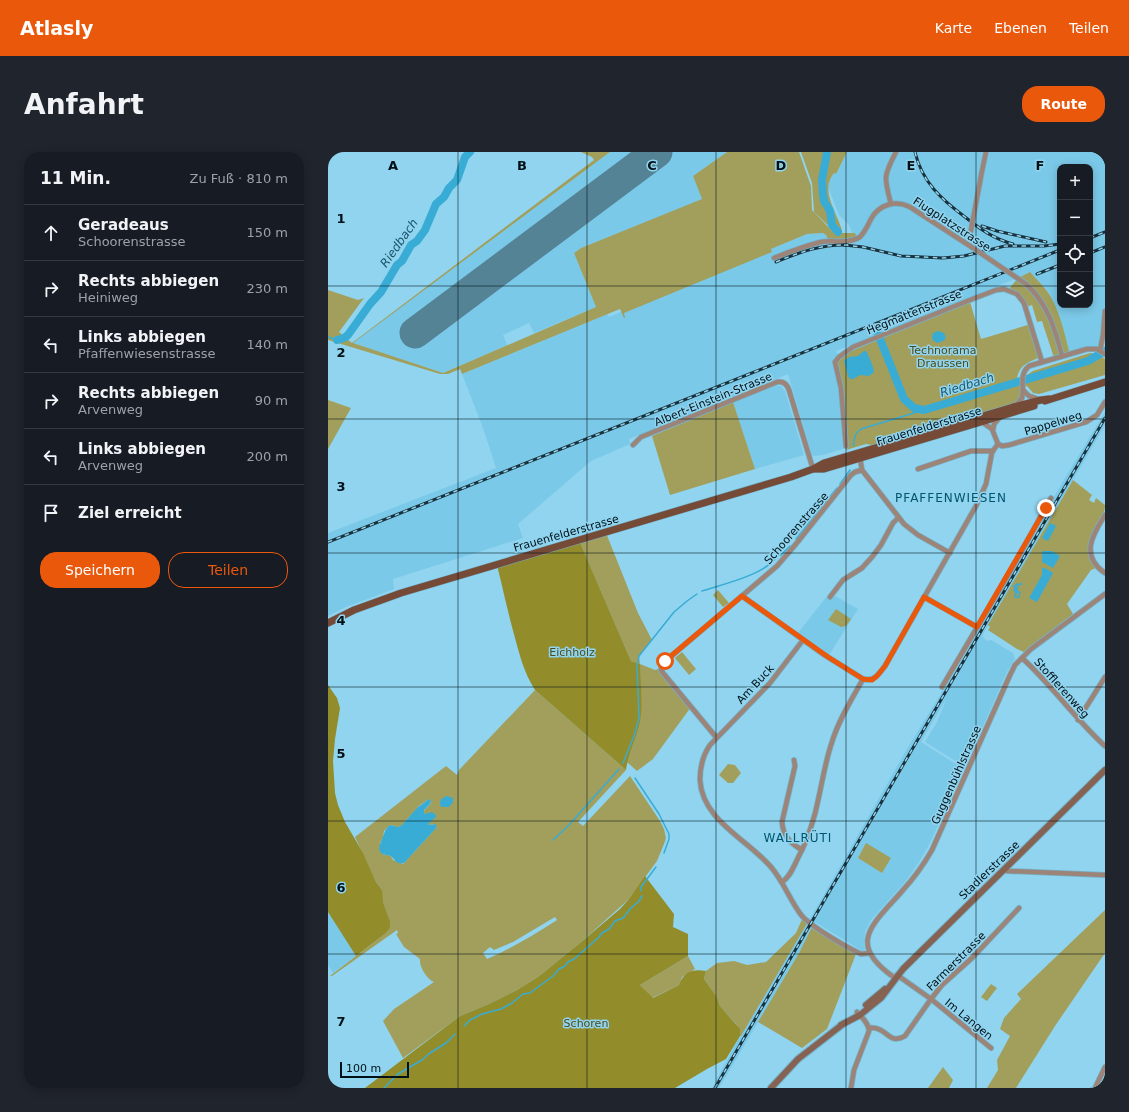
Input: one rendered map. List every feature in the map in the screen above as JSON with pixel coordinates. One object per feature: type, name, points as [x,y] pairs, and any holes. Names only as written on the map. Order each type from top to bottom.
[{"type":"main road","name":"Frauenfelderstrasse","points":[[328,623],[354,610],[401,593],[813,469],[824,463],[1013,407],[1105,382]]},
{"type":"main road","name":"Frauenfelderstrasse","points":[[813,469],[824,469],[1002,416],[1036,405],[1045,399]]},
{"type":"main road","name":"Stadlerstrasse","points":[[771,1088],[798,1058],[859,1013],[889,986],[896,976],[1105,770]]},
{"type":"street","points":[[774,258],[821,242],[857,238],[864,232],[875,212],[891,204],[886,185],[886,171],[896,152]]},
{"type":"street","points":[[966,243],[971,230],[986,152]]},
{"type":"street","name":"Flugplatzstrasse","points":[[891,204],[899,203],[908,206],[1026,284],[1036,294],[1047,311],[1053,324],[1062,356]]},
{"type":"street","name":"Hegmattenstrasse","points":[[846,446],[841,388],[835,366],[836,361],[850,348],[873,338],[994,291],[1006,290],[1017,294],[1024,302],[1042,362]]},
{"type":"street","points":[[1013,407],[1022,398],[1023,376],[1028,367],[1087,349],[1102,352],[1105,311]]},
{"type":"street","name":"Albert-Einstein-Strasse","points":[[633,445],[641,437],[779,382],[785,384],[789,390],[813,469]]},
{"type":"street","points":[[1023,387],[1031,397],[1045,399]]},
{"type":"street","name":"Pappelweg","points":[[998,444],[1003,446],[1012,445],[1086,422],[1096,415],[1105,402]]},
{"type":"street","points":[[993,430],[994,424],[1002,416]]},
{"type":"street","points":[[742,596],[828,657],[864,679],[872,680],[881,671],[982,496],[993,451],[998,444],[993,430],[981,422]]},
{"type":"street","points":[[918,469],[968,452],[993,451]]},
{"type":"street","points":[[860,458],[862,470],[898,518],[914,532],[950,553]]},
{"type":"street","name":"Schoorenstrasse","points":[[716,737],[664,674],[661,668],[665,661],[783,560],[851,476],[862,470]]},
{"type":"street","points":[[942,687],[1015,563],[1051,498]]},
{"type":"street","points":[[1105,515],[1093,535],[1090,549],[1095,564],[1105,573]]},
{"type":"street","points":[[830,597],[843,580],[858,571],[868,561],[881,545],[893,523],[898,518]]},
{"type":"street","name":"Guggenbühlstrasse","points":[[870,953],[868,938],[871,927],[921,868],[932,850],[1015,665],[1034,646],[1105,594]]},
{"type":"street","points":[[924,597],[977,627]]},
{"type":"street","name":"Am Buck","points":[[803,640],[764,690],[716,737],[706,750],[701,766],[700,785],[705,802],[714,815],[760,855],[772,868],[800,913],[808,922],[861,954],[870,953]]},
{"type":"street","name":"Stofflerenweg","points":[[1022,658],[1039,674],[1078,720],[1105,746]]},
{"type":"street","points":[[1078,720],[1105,677]]},
{"type":"street","points":[[782,882],[788,878],[802,850],[816,811],[832,740],[843,714],[864,679]]},
{"type":"street","points":[[794,760],[795,766],[782,822],[782,828],[787,839],[802,850]]},
{"type":"street","points":[[1005,869],[1009,872],[1063,872],[1105,875]]},
{"type":"street","name":"Farmerstrasse","points":[[869,1028],[880,1029],[894,1039],[899,1040],[905,1036],[942,985],[988,941],[1019,908]]},
{"type":"street","points":[[870,953],[877,964],[896,976]]},
{"type":"street","name":"Im Langen","points":[[896,976],[931,999],[991,1048]]},
{"type":"street","points":[[851,1088],[854,1070],[869,1028],[859,1013]]},
{"type":"street","points":[[1095,1088],[1105,1067]]},
{"type":"shaded area","points":[[610,152],[727,152],[693,176],[703,199],[581,248],[574,253],[596,307],[534,333],[529,323],[503,335],[507,345],[443,373],[352,343]]},
{"type":"shaded area","points":[[847,152],[1105,152],[1105,341],[1102,341],[1100,351],[1095,349],[1070,354],[1058,312],[1053,301],[1047,290],[1030,273],[836,351],[839,357],[836,360],[845,428],[846,448],[823,455],[812,455],[788,374],[629,439],[630,444],[591,461],[518,524],[523,538],[393,579],[394,589],[346,607],[328,616],[328,533],[496,468],[483,428],[462,374],[607,314],[609,317],[807,234],[823,233],[836,243],[856,242],[849,225],[839,215],[828,188],[829,179],[834,173],[836,174]]},
{"type":"shaded area","points":[[938,331],[944,333],[946,338],[937,343],[932,337],[933,333]]},
{"type":"shaded area","points":[[866,351],[868,355],[874,372],[869,376],[860,375],[850,379],[844,361],[849,357],[858,356]]},
{"type":"shaded area","points":[[775,385],[781,386],[785,391],[804,455],[755,469],[733,402]]},
{"type":"shaded area","points":[[1105,412],[1105,425],[982,636],[988,641],[991,640],[1013,653],[1015,659],[1007,672],[965,767],[925,742],[937,722],[946,699],[921,742],[964,769],[930,843],[918,864],[905,882],[871,920],[865,932],[865,949],[862,951],[815,922],[799,953],[719,1088],[712,1088],[740,1036],[821,900],[907,749],[963,658],[1062,483]]},
{"type":"shaded area","points":[[1050,523],[1056,526],[1048,541],[1042,538]]},
{"type":"shaded area","points":[[1042,551],[1052,551],[1060,556],[1053,568],[1042,562]]},
{"type":"shaded area","points":[[1042,568],[1045,568],[1053,573],[1037,602],[1029,598],[1042,575]]},
{"type":"shaded area","points":[[827,596],[831,599],[835,596],[858,609],[829,655],[798,633]]},
{"type":"shaded area","points":[[447,796],[453,798],[453,802],[449,807],[442,807],[440,805],[441,800]]},
{"type":"shaded area","points":[[429,799],[431,801],[430,804],[424,812],[425,814],[432,812],[436,815],[436,817],[428,824],[435,824],[437,827],[404,863],[398,863],[391,856],[382,854],[379,847],[388,827],[390,825],[398,827],[401,826],[417,808]]},
{"type":"shaded area","points":[[328,912],[356,956],[333,973],[328,965]]},
{"type":"green space","points":[[581,152],[610,152],[353,343],[443,373],[596,307],[574,253],[581,248],[702,199],[693,176],[727,152],[799,152],[811,186],[812,210],[834,233],[855,233],[857,238],[829,241],[823,233],[807,234],[771,249],[772,252],[624,313],[625,318],[620,309],[462,374],[460,369],[448,374],[440,374],[328,340],[328,290],[358,300],[364,298],[339,332],[352,343],[594,160],[592,157]]},
{"type":"green space","points":[[801,152],[847,152],[836,174],[834,173],[830,180],[828,187],[831,202],[842,231],[840,233],[835,232],[814,212],[812,183]]},
{"type":"green space","points":[[1030,272],[1047,291],[1055,305],[1070,354],[1054,358],[1042,321],[1037,322],[1032,305],[1026,307],[1021,299],[1008,290],[1018,278]]},
{"type":"green space","name":"Technorama Draussen","points":[[970,302],[981,339],[1031,324],[1041,357],[1029,362],[1023,367],[1018,373],[1017,378],[1027,375],[1033,371],[1090,353],[1098,354],[1105,359],[1105,375],[1039,394],[1033,393],[1027,386],[1023,388],[1019,403],[872,445],[866,444],[846,450],[845,428],[837,365],[838,362],[849,352]]},
{"type":"green space","points":[[328,400],[351,408],[328,449]]},
{"type":"green space","points":[[733,402],[755,469],[670,495],[652,436]]},
{"type":"green space","points":[[1073,480],[1092,495],[1089,500],[1094,503],[1096,498],[1105,505],[1104,512],[1092,534],[1089,545],[1090,556],[1096,568],[1091,570],[1067,604],[1073,614],[1024,652],[988,630],[990,627],[988,625]]},
{"type":"green space","points":[[606,533],[638,613],[652,640],[639,656],[640,664],[631,661],[579,540]]},
{"type":"green space","name":"Eichholz","points":[[579,540],[631,661],[640,664],[642,703],[639,726],[626,770],[535,690],[525,671],[521,658],[497,565]]},
{"type":"green space","points":[[718,590],[729,603],[723,607],[713,595]]},
{"type":"green space","points":[[836,609],[851,619],[846,626],[841,627],[828,620]]},
{"type":"green space","points":[[682,652],[696,669],[689,675],[675,658]]},
{"type":"green space","points":[[640,664],[655,670],[661,668],[691,707],[653,759],[637,771],[627,762],[639,725]]},
{"type":"green space","points":[[328,685],[337,698],[340,708],[333,761],[335,793],[338,805],[345,822],[363,853],[376,882],[382,890],[383,902],[390,922],[390,928],[386,933],[356,956],[328,912]]},
{"type":"green space","points":[[535,690],[626,770],[578,822],[583,826],[630,776],[660,821],[666,838],[657,861],[629,899],[580,943],[538,977],[517,990],[489,1004],[460,1016],[403,1058],[383,1021],[394,1009],[434,982],[424,972],[420,959],[404,947],[396,934],[398,933],[397,930],[330,976],[386,933],[390,928],[382,899],[382,890],[376,882],[355,837],[446,766],[457,775],[459,770]],"holes":[[[429,799],[431,802],[424,812],[425,814],[436,816],[428,824],[434,824],[437,827],[403,864],[393,860],[391,856],[382,854],[380,843],[383,838],[384,831],[390,825],[398,827],[401,826],[419,806]],[[555,917],[557,920],[505,950],[487,959],[483,953],[490,947],[494,950],[513,942]]]},
{"type":"green space","points":[[728,764],[735,765],[741,773],[733,783],[728,783],[719,775]]},
{"type":"green space","points":[[866,843],[891,858],[882,873],[858,858]]},
{"type":"green space","name":"Schoren","points":[[645,876],[674,914],[673,927],[688,934],[688,956],[640,985],[653,998],[679,985],[686,974],[697,970],[706,971],[704,979],[717,997],[720,1006],[740,1029],[740,1036],[726,1059],[675,1088],[365,1088],[460,1016],[517,990],[538,977],[620,909]]},
{"type":"green space","points":[[1105,910],[1105,953],[1055,1026],[1016,1088],[987,1088],[998,1070],[997,1060],[1010,1036],[1000,1029],[1004,1018],[1021,999],[1017,994]]},
{"type":"green space","points":[[803,917],[808,922],[740,1036],[736,1024],[720,1006],[717,997],[704,979],[706,971],[717,963],[734,961],[747,965],[766,962],[796,933]]},
{"type":"green space","points":[[812,927],[856,954],[827,1029],[802,1048],[758,1022],[799,953]]},
{"type":"green space","points":[[688,956],[695,969],[682,977],[679,985],[652,998],[640,985]]},
{"type":"green space","points":[[991,984],[997,988],[987,1001],[981,997]]},
{"type":"green space","points":[[943,1067],[953,1080],[949,1088],[928,1088]]},
{"type":"waterway","name":"Riedbach","points":[[337,340],[348,335],[370,304],[381,292],[411,245],[417,241],[425,230],[436,204],[444,197],[449,188],[457,180],[465,157],[470,152]]},
{"type":"waterway","name":"Riedbach","points":[[827,152],[822,180],[823,195],[824,201],[830,211],[832,225],[838,232]]},
{"type":"waterway","name":"Riedbach","points":[[878,334],[904,399],[914,408],[924,410],[1088,361],[1105,351]]},
{"type":"waterway","points":[[328,337],[337,340]]},
{"type":"waterway","points":[[854,446],[855,436],[861,429],[924,410]]},
{"type":"waterway","points":[[840,484],[850,470]]},
{"type":"waterway","points":[[796,539],[837,488]]},
{"type":"waterway","points":[[702,591],[743,578],[764,568],[790,546]]},
{"type":"waterway","points":[[1020,592],[1019,597],[1015,597],[1015,596],[1016,594],[1017,592],[1017,591],[1016,590],[1015,589],[1014,588],[1014,586],[1017,584],[1018,585],[1018,587],[1016,588],[1015,589],[1014,590],[1016,593],[1017,593],[1018,590],[1017,589],[1016,588],[1015,587],[1016,585],[1017,585],[1018,584],[1022,584]]},
{"type":"waterway","points":[[623,763],[634,736],[639,718],[637,666],[639,656],[674,612],[697,594]]},
{"type":"waterway","points":[[553,840],[569,825],[619,769]]},
{"type":"waterway","points":[[635,778],[659,814],[669,834],[669,839],[664,853]]},
{"type":"waterway","points":[[641,891],[641,887],[656,867]]},
{"type":"waterway","points":[[464,1026],[470,1020],[482,1014],[501,1009],[512,1003],[523,994],[530,993],[553,976],[568,962],[574,959],[602,933],[609,929],[615,921],[623,918],[642,896]]},
{"type":"waterway","points":[[384,1088],[398,1074],[422,1060],[446,1043],[455,1034]]},
{"type":"runway","points":[[415,333],[657,152]]},
{"type":"railway","points":[[915,152],[922,172],[940,196],[982,229],[993,236],[1013,244]]},
{"type":"railway","points":[[982,226],[997,231],[1046,242]]},
{"type":"railway","points":[[1093,237],[1105,232]]},
{"type":"railway","points":[[844,245],[863,247],[901,256],[943,258],[964,256],[1005,246],[1044,246],[1057,244]]},
{"type":"railway","points":[[776,262],[811,249],[848,245]]},
{"type":"railway","points":[[1093,252],[1105,247]]},
{"type":"railway","points":[[328,542],[1057,251]]},
{"type":"railway","points":[[1037,274],[1057,266]]},
{"type":"railway","points":[[715,1088],[1105,418]]},
{"type":"district","name":"PFAFFENWIESEN","points":[[951,498]]},
{"type":"district","name":"WALLRÜTI","points":[[798,838]]},
{"type":"route","points":[[665,661],[742,596],[828,657],[863,679],[872,680],[885,666],[924,597],[977,627],[1046,508]]}]
